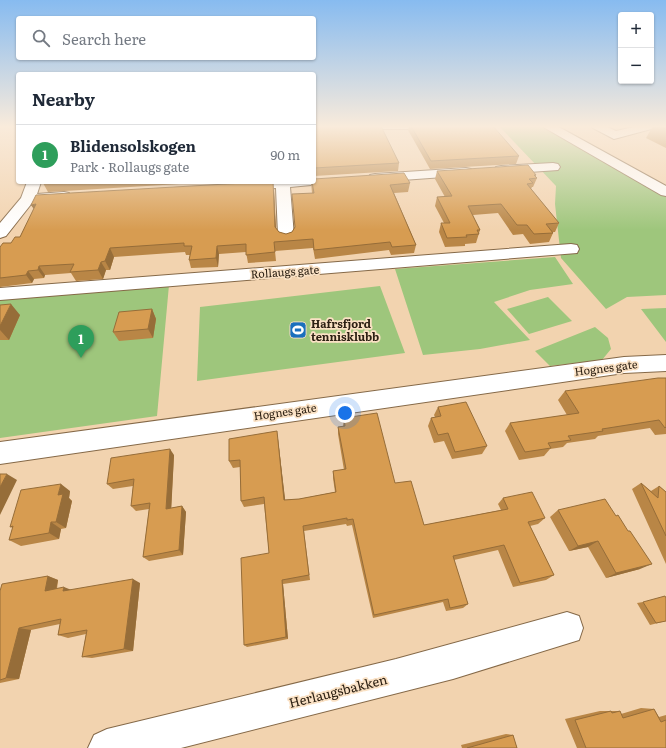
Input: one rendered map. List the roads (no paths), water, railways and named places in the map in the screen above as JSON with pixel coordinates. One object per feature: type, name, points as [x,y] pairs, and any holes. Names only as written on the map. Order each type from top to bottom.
[{"type":"street","points":[[611,161],[666,192]]},
{"type":"street","points":[[363,178],[552,167]]},
{"type":"street","points":[[0,233],[28,199],[33,184]]},
{"type":"street","points":[[231,186],[266,184]]},
{"type":"street","points":[[283,184],[286,236]]},
{"type":"street","points":[[28,199],[75,196]]},
{"type":"street","name":"Rollaugs gate","points":[[0,294],[571,249]]},
{"type":"street","name":"Hognes gate","points":[[0,453],[624,365],[666,363]]},
{"type":"street","name":"Herlaugsbakken","points":[[107,748],[426,669],[505,648],[567,628]]},
{"type":"place","name":"Hafrsfjord tennisklubb","points":[[298,330]]},
{"type":"place","name":"Blidensolskogen","points":[[81,358]]}]
